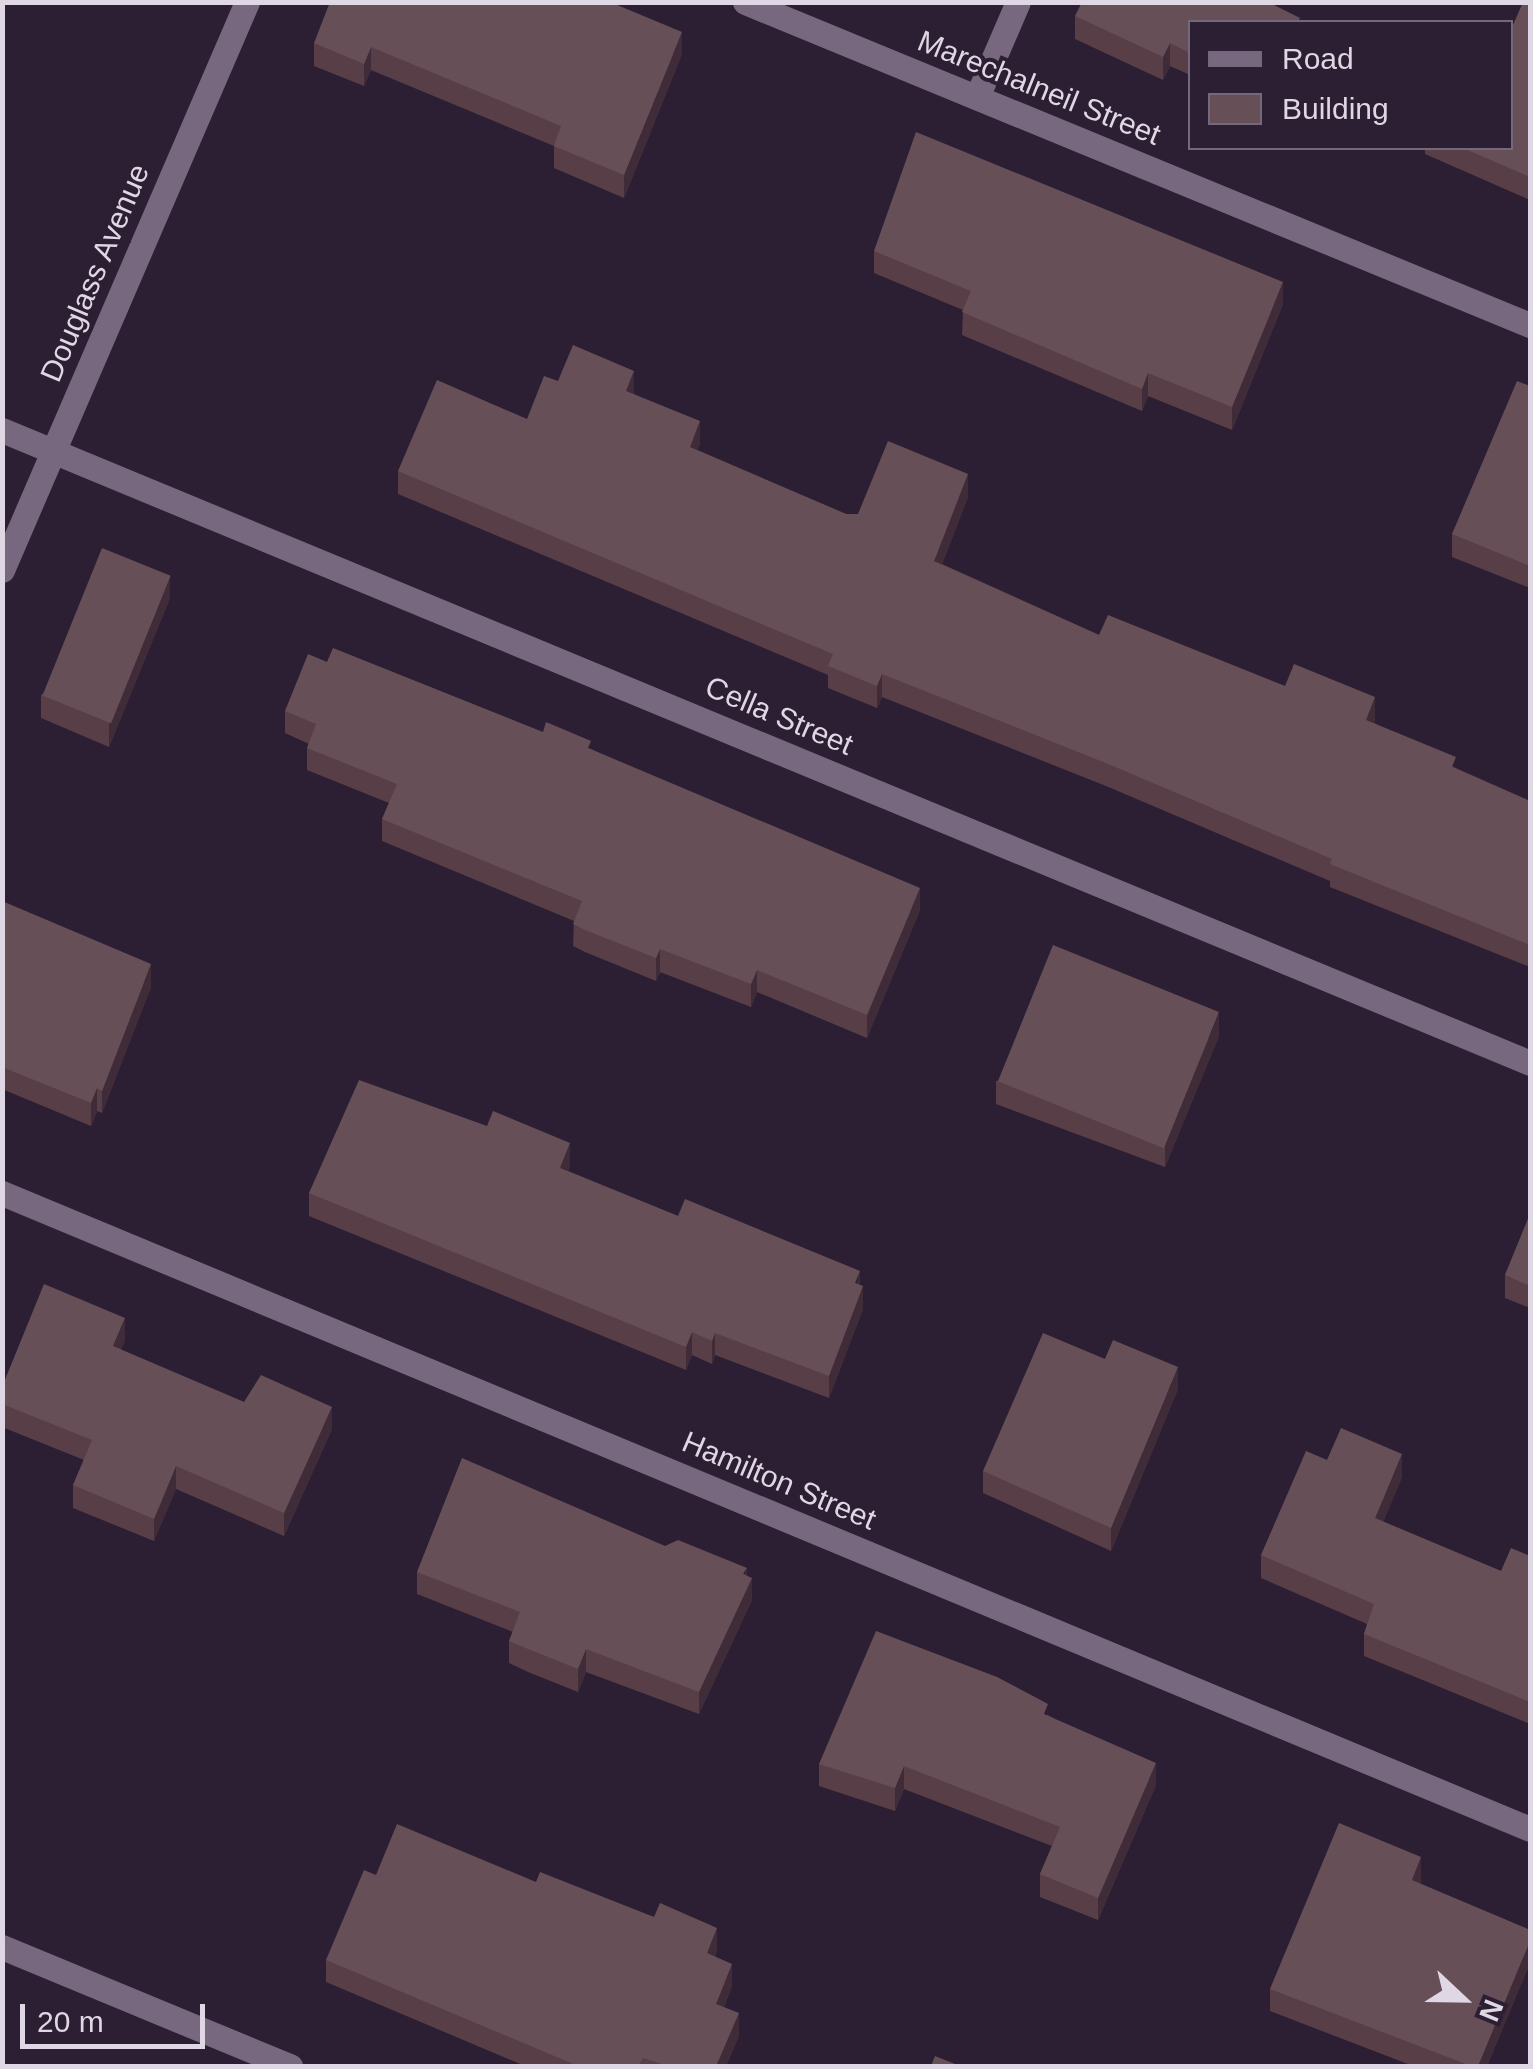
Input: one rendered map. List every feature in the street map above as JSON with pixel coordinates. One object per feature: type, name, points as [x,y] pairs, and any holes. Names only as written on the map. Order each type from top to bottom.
[{"type":"street","name":"Douglass Avenue","points":[[2,570],[247,2]]},
{"type":"street","name":"Marechalneil Street","points":[[745,2],[1530,325]]},
{"type":"street","points":[[977,97],[1018,2]]},
{"type":"street","name":"Cella Street","points":[[2,430],[1530,1062]]},
{"type":"street","name":"Hamilton Street","points":[[2,1193],[1530,1829]]},
{"type":"street","points":[[2,1947],[290,2066]]},
{"type":"building","points":[[330,2],[610,2],[682,32],[624,175],[554,146],[561,126],[371,47],[364,64],[314,43]]},
{"type":"building","points":[[1082,2],[1268,2],[1300,18],[1188,20],[1188,52],[1170,43],[1163,57],[1075,16]]},
{"type":"building","points":[[1523,2],[1530,2],[1530,177],[1468,150],[1513,150],[1513,25]]},
{"type":"building","points":[[916,132],[1283,282],[1232,407],[1148,373],[1142,389],[962,312],[971,291],[874,251]]},
{"type":"building","points":[[573,345],[634,371],[626,391],[700,421],[690,447],[846,514],[858,514],[888,441],[968,474],[934,561],[1099,635],[1108,615],[1285,686],[1294,664],[1375,697],[1366,720],[1456,757],[1452,767],[1530,801],[1530,945],[1330,864],[1332,859],[1106,763],[882,674],[877,686],[828,666],[833,654],[398,471],[437,380],[527,419],[544,376],[558,381]]},
{"type":"building","points":[[1517,381],[1530,386],[1530,566],[1452,534]]},
{"type":"building","points":[[102,548],[171,576],[111,723],[42,695]]},
{"type":"building","points":[[333,648],[543,732],[546,722],[591,741],[588,748],[920,888],[867,1015],[757,970],[751,984],[660,949],[656,958],[585,930],[573,924],[582,901],[382,819],[397,784],[307,748],[316,724],[285,711],[308,654],[327,662]]},
{"type":"building","points":[[2,901],[151,964],[102,1091],[97,1088],[91,1103],[2,1067]]},
{"type":"building","points":[[1053,945],[1219,1012],[1164,1148],[998,1081]]},
{"type":"building","points":[[359,1080],[487,1126],[493,1111],[570,1143],[560,1168],[678,1216],[685,1199],[860,1271],[855,1283],[863,1286],[829,1376],[715,1333],[712,1341],[692,1332],[686,1347],[309,1193]]},
{"type":"building","points":[[1530,1214],[1530,1286],[1505,1275]]},
{"type":"building","points":[[44,1284],[125,1318],[113,1346],[244,1402],[261,1375],[332,1407],[284,1513],[176,1466],[154,1519],[73,1485],[92,1440],[2,1404],[2,1387]]},
{"type":"building","points":[[1043,1333],[1105,1359],[1113,1340],[1178,1367],[1111,1528],[983,1471]]},
{"type":"building","points":[[1341,1428],[1402,1454],[1375,1518],[1501,1571],[1511,1548],[1530,1556],[1530,1702],[1364,1634],[1374,1604],[1261,1555],[1306,1451],[1327,1460]]},
{"type":"building","points":[[462,1458],[665,1546],[678,1540],[747,1568],[743,1574],[752,1578],[699,1692],[586,1649],[578,1669],[509,1641],[520,1612],[417,1572]]},
{"type":"building","points":[[876,1631],[997,1677],[1048,1704],[1044,1714],[1156,1763],[1098,1898],[1040,1874],[1060,1827],[904,1766],[895,1788],[819,1764]]},
{"type":"building","points":[[1339,1823],[1421,1857],[1412,1880],[1530,1930],[1530,1941],[1478,2066],[1270,1989]]},
{"type":"building","points":[[397,1824],[536,1882],[540,1872],[654,1917],[660,1903],[717,1928],[707,1953],[732,1964],[716,2004],[739,2013],[716,2066],[668,2066],[643,2058],[638,2066],[578,2066],[326,1960],[364,1870],[376,1875]]},
{"type":"building","points":[[935,2056],[960,2066],[931,2066]]}]
